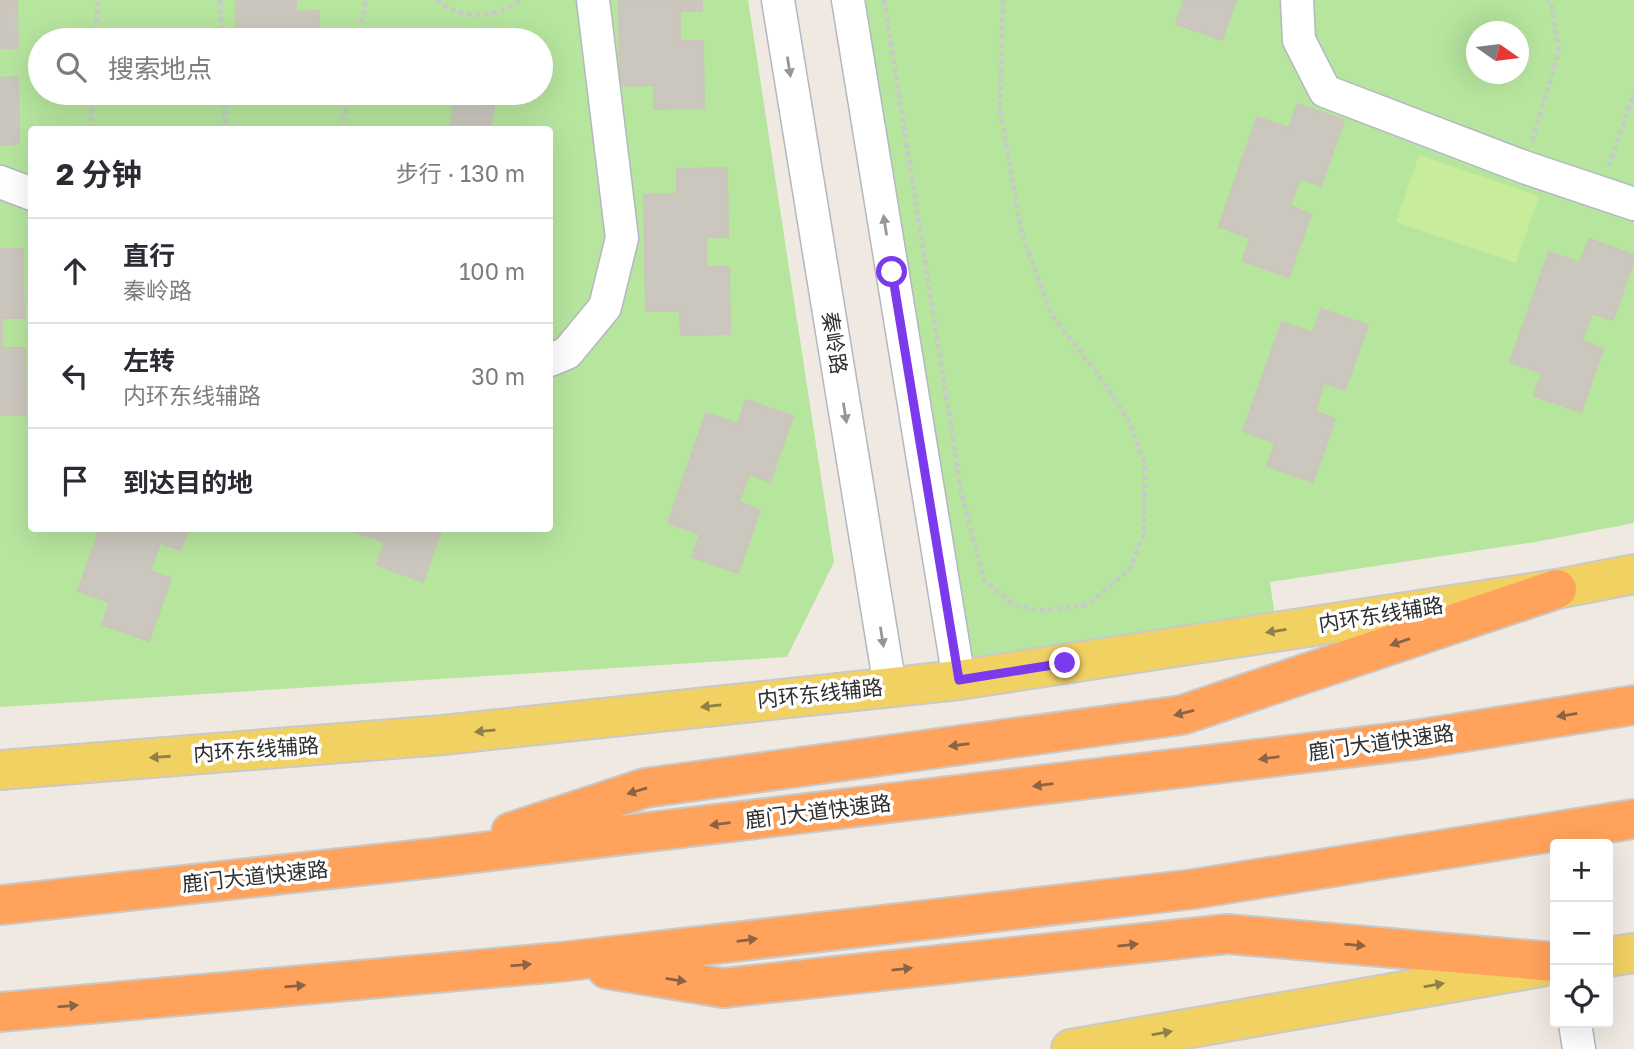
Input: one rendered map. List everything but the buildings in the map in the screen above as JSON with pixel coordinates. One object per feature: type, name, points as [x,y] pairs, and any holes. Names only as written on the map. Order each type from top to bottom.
[{"type":"highway","points":[[433,858],[645,788],[1182,715],[1557,589]]},
{"type":"highway","name":"鹿门大道快速路","points":[[0,905],[433,858],[1414,740],[1634,705]]},
{"type":"highway","points":[[0,1012],[560,962],[1194,889],[1634,819]]},
{"type":"highway","points":[[560,962],[723,988],[1227,934],[1550,963]]},
{"type":"main road","name":"内环东线辅路","points":[[0,770],[443,735],[959,680],[1557,589],[1634,574]]},
{"type":"main road","points":[[1613,956],[1634,953]]},
{"type":"main road","points":[[1071,1049],[1550,964]]},
{"type":"street","points":[[553,359],[567,353],[605,307],[622,238],[593,0]]},
{"type":"street","name":"秦岭路","points":[[778,0],[890,687]]},
{"type":"street","points":[[848,0],[959,680]]},
{"type":"street","points":[[1297,0],[1299,40],[1325,91],[1524,167],[1634,204]]},
{"type":"street","points":[[0,182],[28,192]]},
{"type":"street","points":[[1576,1028],[1579,1049]]},
{"type":"path","points":[[96,28],[98,0]]},
{"type":"path","points":[[220,0],[221,28]]},
{"type":"path","points":[[360,28],[366,0]]},
{"type":"path","points":[[436,0],[446,8],[468,15],[490,15],[512,7],[520,0]]},
{"type":"path","points":[[884,0],[961,491],[984,580],[1012,604],[1041,611],[1087,605],[1129,570],[1144,534],[1145,465],[1129,421],[1097,373],[1052,316],[1022,235],[1000,109],[1003,0]]},
{"type":"path","points":[[1524,167],[1559,51],[1552,8],[1548,0]]},
{"type":"path","points":[[1601,193],[1634,92]]},
{"type":"path","points":[[90,126],[91,105]]},
{"type":"path","points":[[224,105],[225,126]]},
{"type":"path","points":[[344,126],[346,105]]},
{"type":"green space","points":[[0,0],[748,0],[834,562],[787,657],[0,707]]},
{"type":"green space","points":[[848,0],[1634,0],[1634,523],[1535,542],[1270,582],[1277,631],[959,680]]},
{"type":"green space","points":[[1419,155],[1539,196],[1516,263],[1396,222]]},
{"type":"route","points":[[892,272],[959,680],[1065,663]]}]
